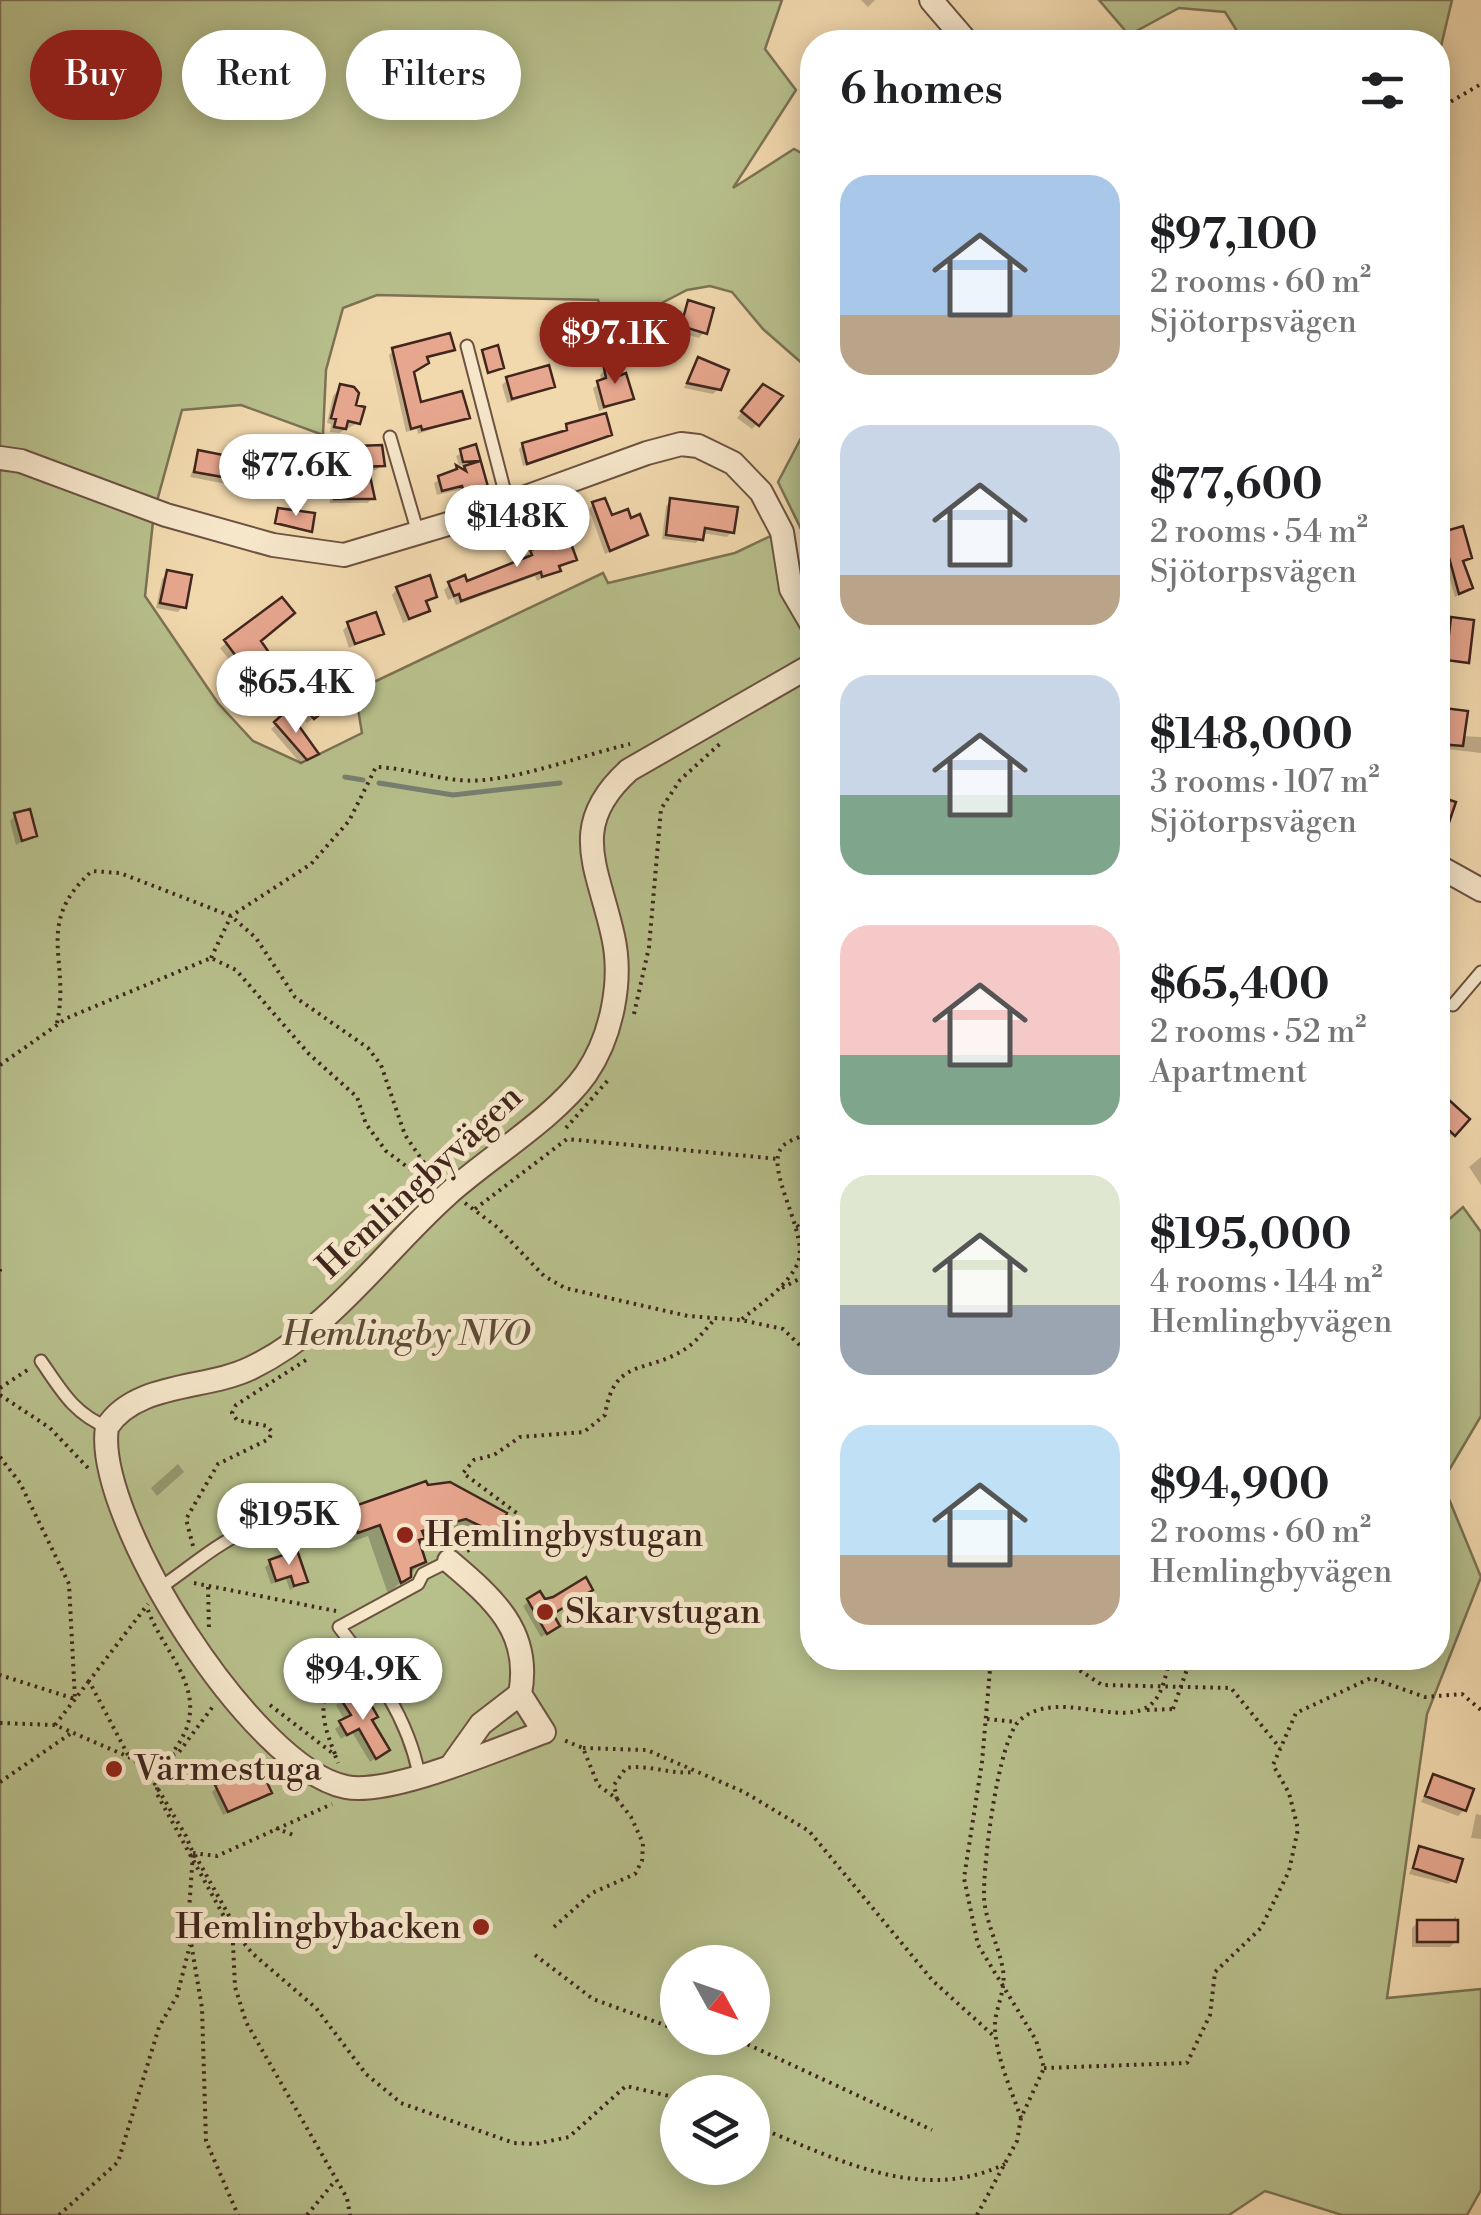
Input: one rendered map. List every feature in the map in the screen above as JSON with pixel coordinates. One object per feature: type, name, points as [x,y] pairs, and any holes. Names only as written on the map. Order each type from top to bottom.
[{"type":"street","points":[[931,0],[957,30]]},
{"type":"street","points":[[0,458],[21,461],[166,515],[273,545],[344,555],[418,534],[681,444],[716,454],[748,477],[772,509],[782,532],[792,589],[800,604]]},
{"type":"street","name":"Hemlingbyvägen","points":[[106,1427],[136,1400],[239,1374],[290,1349],[586,1074],[608,1025],[617,980],[614,937],[591,863],[596,808],[607,790],[646,760],[800,673]]},
{"type":"street","points":[[1450,873],[1481,890]]},
{"type":"street","points":[[106,1427],[105,1464],[149,1595],[224,1692],[320,1778],[348,1788],[419,1775],[544,1732],[520,1694]]},
{"type":"street","points":[[450,1561],[507,1616],[521,1642],[525,1668],[520,1694],[481,1724],[450,1766]]},
{"type":"lane","points":[[467,346],[508,504]]},
{"type":"lane","points":[[390,436],[418,534]]},
{"type":"lane","points":[[1454,1004],[1481,972]]},
{"type":"lane","points":[[41,1362],[72,1406],[86,1419],[106,1427]]},
{"type":"lane","points":[[149,1595],[244,1528],[269,1518],[319,1513]]},
{"type":"lane","points":[[419,1775],[413,1741],[377,1675],[339,1627],[361,1611],[418,1584],[423,1574],[450,1561]]},
{"type":"path","points":[[1450,102],[1481,84]]},
{"type":"path","points":[[630,1028],[649,947],[661,808],[680,780],[730,735]]},
{"type":"path","points":[[0,1065],[56,1026],[211,958],[231,916],[312,864],[349,822],[376,767],[410,768],[440,780],[485,780],[646,740]]},
{"type":"path","points":[[56,1026],[62,1000],[55,936],[68,892],[92,871],[120,872],[231,916],[256,938],[295,996],[374,1056],[394,1094],[406,1135],[455,1198]]},
{"type":"path","points":[[211,958],[236,970],[309,1054],[357,1096],[366,1124],[386,1151],[455,1198],[477,1192]]},
{"type":"path","points":[[561,1131],[606,1086],[612,1071]]},
{"type":"path","points":[[778,1290],[799,1262],[800,1245],[779,1158],[785,1143],[800,1137]]},
{"type":"path","points":[[779,1158],[567,1139],[474,1209],[544,1276],[566,1288],[639,1307],[783,1329],[800,1345]]},
{"type":"path","points":[[793,1220],[800,1230]]},
{"type":"path","points":[[741,1320],[778,1290],[800,1278]]},
{"type":"path","points":[[450,1561],[504,1535],[518,1514],[463,1474],[474,1460],[494,1455],[520,1437],[584,1432],[605,1416],[609,1388],[618,1376],[688,1347],[716,1318]]},
{"type":"path","points":[[200,1560],[186,1532],[186,1519],[218,1464],[269,1440],[272,1432],[267,1426],[237,1420],[232,1413],[236,1405],[296,1370],[310,1356]]},
{"type":"path","points":[[0,1388],[41,1362]]},
{"type":"path","points":[[0,1395],[50,1428],[90,1470]]},
{"type":"path","points":[[0,1457],[20,1484],[69,1584],[75,1699]]},
{"type":"path","points":[[55,1725],[149,1595],[183,1581],[322,1611],[361,1611]]},
{"type":"path","points":[[208,1587],[206,1613],[213,1644]]},
{"type":"path","points":[[149,1595],[186,1681],[191,1704],[186,1730],[157,1786]]},
{"type":"path","points":[[206,1867],[218,1856],[334,1803],[348,1788],[322,1722],[322,1703],[352,1644]]},
{"type":"path","points":[[978,2215],[1017,2142],[1020,2118],[1044,2068],[1036,2040],[978,1945],[964,1878],[990,1670]]},
{"type":"path","points":[[1079,1670],[1102,1685],[1231,1688],[1280,1748]]},
{"type":"path","points":[[1146,1710],[1162,1686],[1167,1670]]},
{"type":"path","points":[[986,1719],[1017,1722],[1040,1707],[1062,1704],[1124,1714],[1172,1709],[1187,1670]]},
{"type":"path","points":[[0,1675],[75,1699]]},
{"type":"path","points":[[1044,2068],[1187,2063],[1210,2015],[1216,1972],[1261,1928],[1289,1871],[1298,1829],[1289,1793],[1274,1765],[1296,1713],[1371,1678],[1426,1697],[1462,1694],[1481,1710]]},
{"type":"path","points":[[89,1681],[130,1757]]},
{"type":"path","points":[[146,1769],[179,1752],[224,1692]]},
{"type":"path","points":[[268,1703],[335,1755]]},
{"type":"path","points":[[1017,1722],[992,1812],[984,1899],[1004,1973],[996,2022],[998,2040],[1020,2118]]},
{"type":"path","points":[[0,1723],[55,1725],[130,1757],[146,1769],[235,1932],[252,1953],[316,2008],[366,2074],[401,2103],[514,2144],[535,2144],[569,2137],[626,2086],[660,2094]]},
{"type":"path","points":[[0,1782],[73,1732]]},
{"type":"path","points":[[544,1732],[583,1748],[647,1750],[744,1792],[809,1831],[933,1980],[998,2040]]},
{"type":"path","points":[[583,1748],[598,1785],[617,1798]]},
{"type":"path","points":[[554,1928],[592,1893],[635,1874],[642,1861],[643,1843],[617,1798],[614,1785],[626,1768],[638,1766],[672,1774],[695,1772]]},
{"type":"path","points":[[276,1828],[292,1835]]},
{"type":"path","points":[[194,1856],[218,1856]]},
{"type":"path","points":[[194,1856],[206,1867],[235,1932],[235,1987],[246,2022],[350,2215]]},
{"type":"path","points":[[194,1856],[188,1891],[191,1943],[202,2008],[206,2140],[238,2215]]},
{"type":"path","points":[[60,2215],[118,2162],[159,2027],[177,1996],[191,1943]]},
{"type":"path","points":[[535,1955],[593,1999],[660,2023]]},
{"type":"path","points":[[770,2055],[932,2130]]},
{"type":"path","points":[[770,2133],[830,2158],[901,2180],[983,2175],[1005,2164]]},
{"type":"path","points":[[307,2215],[335,2181]]},
{"type":"green space","name":"Hemlingby NVO","points":[[0,0],[782,0],[765,49],[796,90],[733,188],[794,149],[800,152],[800,361],[763,329],[732,292],[710,286],[687,290],[652,308],[600,305],[598,300],[377,295],[343,308],[326,370],[323,435],[241,405],[182,410],[154,512],[145,596],[218,703],[253,741],[301,763],[362,733],[355,691],[603,573],[608,583],[735,553],[779,532],[800,587],[800,1670],[1444,1670],[1427,1714],[1387,1998],[1481,1989],[1481,2190],[1467,2215],[1342,2215],[1265,2191],[1229,2215],[0,2215]]},
{"type":"green space","points":[[1099,0],[1452,0],[1445,30],[1236,30],[1225,12],[1179,8],[1138,30],[1125,30]]},
{"type":"green space","points":[[800,440],[800,527],[778,482]]},
{"type":"green space","name":"Hemlingby NVO","points":[[1463,1207],[1481,1232],[1481,1416],[1450,1468],[1450,1218]]},
{"type":"green space","name":"Hemlingby NVO","points":[[1450,1501],[1481,1577],[1450,1656]]},
{"type":"building","points":[[688,300],[714,308],[707,334],[681,326]]},
{"type":"building","points":[[450,333],[455,350],[427,357],[429,363],[414,372],[421,402],[462,391],[470,418],[411,429],[392,348]]},
{"type":"building","points":[[498,345],[504,368],[488,373],[482,350]]},
{"type":"building","points":[[698,357],[729,370],[721,390],[687,383]]},
{"type":"building","points":[[618,364],[621,375],[626,373],[634,399],[604,407],[597,381],[606,378],[604,368]]},
{"type":"building","points":[[549,365],[555,387],[512,399],[506,377]]},
{"type":"building","points":[[340,384],[354,387],[359,393],[356,405],[365,407],[360,424],[348,421],[346,429],[334,427],[336,419],[331,418]]},
{"type":"building","points":[[763,384],[783,396],[759,426],[741,411]]},
{"type":"building","points":[[606,413],[612,435],[527,464],[522,443],[567,430],[566,424]]},
{"type":"building","points":[[476,444],[490,494],[467,502],[462,486],[442,491],[438,476],[457,469],[456,465],[466,471],[464,466],[480,461],[463,462],[460,449]]},
{"type":"building","points":[[382,445],[385,466],[359,467],[357,446]]},
{"type":"building","points":[[198,450],[264,463],[266,456],[301,465],[295,487],[235,474],[234,479],[194,472]]},
{"type":"building","points":[[370,476],[375,499],[334,499],[332,477]]},
{"type":"building","points":[[605,498],[612,515],[628,509],[631,518],[640,514],[648,535],[610,551],[592,502]]},
{"type":"building","points":[[670,498],[738,507],[734,533],[705,528],[703,540],[666,535]]},
{"type":"building","points":[[278,508],[315,513],[312,532],[275,523]]},
{"type":"building","points":[[1463,526],[1472,558],[1463,561],[1473,588],[1459,594],[1450,561],[1450,530]]},
{"type":"building","points":[[569,538],[577,560],[559,566],[561,571],[542,577],[541,572],[461,601],[459,594],[454,596],[448,582],[465,575],[467,581],[532,555],[530,550]]},
{"type":"building","points":[[167,570],[192,575],[186,608],[160,603]]},
{"type":"building","points":[[430,575],[437,597],[426,601],[430,611],[409,619],[396,587]]},
{"type":"building","points":[[282,597],[295,613],[261,641],[270,654],[247,671],[224,640]]},
{"type":"building","points":[[376,612],[384,634],[355,644],[347,622]]},
{"type":"building","points":[[1451,617],[1474,620],[1469,663],[1450,661]]},
{"type":"building","points":[[336,675],[349,691],[314,719],[301,703],[312,694],[308,690]]},
{"type":"building","points":[[1450,709],[1468,711],[1463,746],[1450,745]]},
{"type":"building","points":[[284,713],[319,754],[307,760],[274,722]]},
{"type":"building","points":[[30,809],[37,836],[22,841],[14,813]]},
{"type":"building","points":[[1450,1101],[1470,1119],[1455,1136],[1450,1131]]},
{"type":"building","name":"Hemlingbystugan","points":[[426,1481],[428,1485],[450,1482],[507,1513],[497,1534],[466,1519],[422,1531],[425,1538],[419,1540],[426,1562],[411,1568],[411,1577],[401,1583],[380,1525],[358,1533],[349,1508]]},
{"type":"building","points":[[297,1550],[308,1582],[294,1586],[291,1576],[276,1581],[269,1560]]},
{"type":"building","points":[[586,1577],[593,1590],[553,1614],[560,1626],[547,1634],[527,1599],[540,1591],[545,1599],[553,1597]]},
{"type":"building","points":[[354,1689],[364,1707],[370,1703],[378,1717],[372,1720],[390,1750],[376,1759],[359,1729],[347,1735],[339,1721],[351,1715],[340,1698]]},
{"type":"building","points":[[259,1765],[272,1793],[228,1812],[215,1785]]},
{"type":"building","points":[[1433,1774],[1474,1789],[1466,1811],[1425,1796]]},
{"type":"building","points":[[1419,1846],[1463,1859],[1456,1882],[1413,1868]]},
{"type":"building","points":[[1417,1920],[1458,1920],[1458,1942],[1417,1942]]},
{"type":"waterway","points":[[345,777],[363,780]]},
{"type":"waterway","points":[[379,783],[453,795],[560,783]]},
{"type":"place","name":"Hemlingbystugan","points":[[405,1535]]},
{"type":"place","name":"Skarvstugan","points":[[545,1612]]},
{"type":"place","name":"Värmestuga","points":[[114,1769]]},
{"type":"place","name":"Hemlingbybacken","points":[[481,1927]]}]
